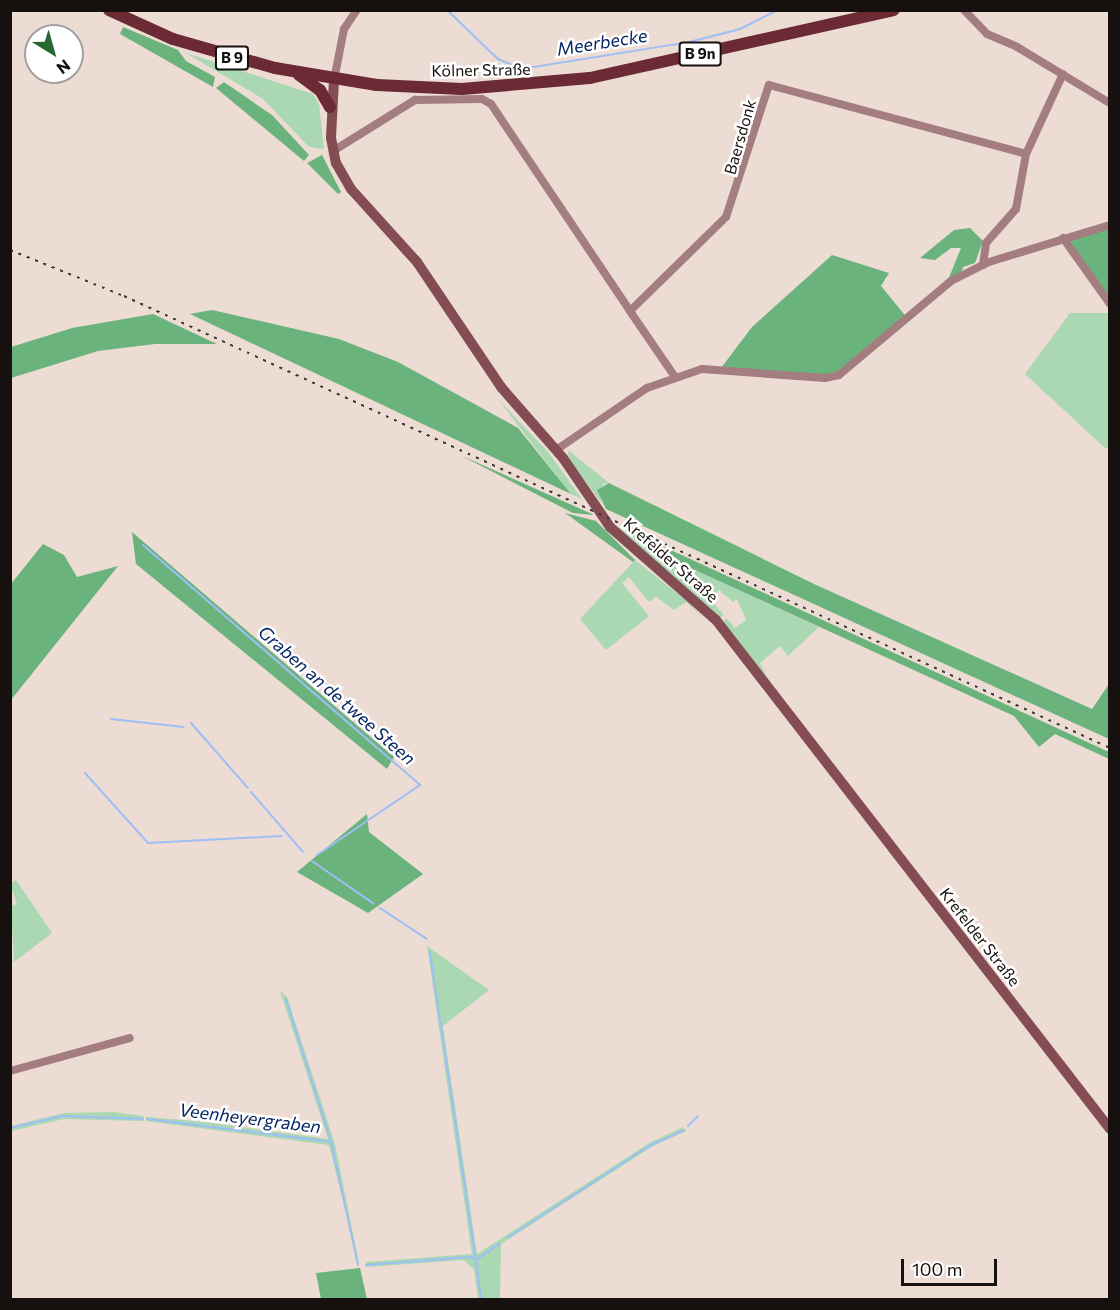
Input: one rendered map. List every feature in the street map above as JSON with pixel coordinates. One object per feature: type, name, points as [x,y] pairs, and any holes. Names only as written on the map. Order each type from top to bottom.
[{"type":"main road","name":"Kölner Straße","points":[[109,10],[214,53],[334,80],[432,88],[553,84],[893,10]]},
{"type":"main road","points":[[293,72],[320,90],[330,107]]},
{"type":"main road","name":"Krefelder Straße","points":[[334,80],[330,107],[333,151],[351,189],[417,262],[501,387],[556,450],[617,535],[716,620],[1110,1129]]},
{"type":"street","points":[[334,80],[344,29],[357,10]]},
{"type":"street","points":[[964,10],[975,27],[1110,103]]},
{"type":"street","points":[[983,265],[986,243],[1016,209],[1026,154],[1063,75]]},
{"type":"street","name":"Baersdonk","points":[[630,311],[726,217],[769,85],[1026,154]]},
{"type":"street","points":[[333,151],[416,100],[482,99],[490,104],[675,377]]},
{"type":"street","points":[[556,450],[647,388],[702,369],[825,378],[839,375],[951,281],[983,265],[1110,225]]},
{"type":"street","points":[[1063,238],[1110,304]]},
{"type":"street","points":[[10,1071],[130,1038]]},
{"type":"green space","points":[[123,27],[178,50],[186,61],[215,77],[213,87],[120,34]]},
{"type":"green space","points":[[186,53],[313,94],[319,104],[324,149],[309,147],[263,99]]},
{"type":"green space","points":[[224,82],[272,115],[309,155],[304,161],[216,88]]},
{"type":"green space","points":[[322,155],[341,192],[338,194],[307,163]]},
{"type":"green space","points":[[970,228],[983,241],[975,263],[963,267],[961,274],[948,280],[961,248],[951,248],[935,260],[920,258],[954,230]]},
{"type":"green space","points":[[1109,229],[1109,301],[1064,240]]},
{"type":"green space","points":[[832,255],[889,273],[881,286],[908,319],[852,365],[825,377],[721,368],[752,327]]},
{"type":"green space","points":[[212,310],[339,339],[398,362],[518,428],[571,494],[190,314]]},
{"type":"green space","points":[[1070,313],[1109,313],[1110,445],[1106,449],[1025,374]]},
{"type":"green space","points":[[153,314],[217,344],[155,344],[98,351],[11,378],[11,347],[72,328]]},
{"type":"green space","points":[[497,398],[548,452],[582,499],[571,494]]},
{"type":"green space","points":[[568,450],[609,483],[603,484],[601,502],[606,509],[569,459]]},
{"type":"green space","points":[[460,455],[592,514],[593,515],[573,513]]},
{"type":"green space","points":[[609,483],[814,584],[1092,709],[1109,684],[1109,739],[606,509],[597,490]]},
{"type":"green space","points":[[565,513],[596,521],[635,560],[633,562]]},
{"type":"green space","points":[[613,523],[664,562],[668,557],[819,627],[788,656],[780,646],[760,663],[769,681],[723,621],[726,618],[735,628],[746,620],[737,599],[733,602],[719,590],[710,599],[724,615],[719,618]]},
{"type":"green space","points":[[623,528],[1109,752],[1109,759],[1055,734],[1039,747],[1014,716],[669,558],[664,563]]},
{"type":"green space","points":[[132,532],[394,757],[387,769],[136,564]]},
{"type":"green space","points":[[43,544],[64,555],[77,577],[118,566],[11,700],[11,584]]},
{"type":"green space","points":[[635,560],[687,601],[704,619],[686,602],[674,610],[656,597],[649,602],[629,577],[622,583],[649,616],[606,650],[580,619]]},
{"type":"green space","points":[[367,814],[369,832],[423,874],[368,913],[297,872]]},
{"type":"green space","points":[[16,880],[52,933],[14,962],[11,906],[17,904],[10,884]]},
{"type":"green space","points":[[427,946],[489,990],[443,1026],[477,1254],[651,1142],[683,1127],[686,1131],[653,1146],[501,1244],[500,1299],[478,1299],[474,1269],[463,1260],[366,1267],[366,1262],[472,1254]]},
{"type":"green space","points":[[280,991],[287,997],[335,1144],[360,1268],[329,1145],[146,1121],[146,1117],[206,1122],[328,1139]]},
{"type":"green space","points":[[113,1112],[144,1116],[143,1121],[64,1119],[11,1131],[11,1126],[64,1113]]},
{"type":"green space","points":[[360,1268],[367,1299],[321,1299],[316,1273]]},
{"type":"waterway","name":"Meerbecke","points":[[447,10],[498,59],[521,69],[689,42],[740,29],[778,10]]},
{"type":"waterway","points":[[973,10],[999,10]]},
{"type":"waterway","name":"Graben an de twee Steen","points":[[143,545],[420,785],[317,855]]},
{"type":"waterway","points":[[111,719],[184,727]]},
{"type":"waterway","points":[[191,723],[248,788]]},
{"type":"waterway","points":[[85,773],[148,843],[282,836]]},
{"type":"waterway","points":[[251,792],[303,852]]},
{"type":"waterway","name":"Graben an de twee Steen","points":[[312,861],[374,904]]},
{"type":"waterway","name":"Graben an de twee Steen","points":[[380,908],[427,939]]},
{"type":"waterway","name":"Graben an de twee Steen","points":[[430,953],[476,1260]]},
{"type":"waterway","points":[[286,999],[331,1142]]},
{"type":"waterway","name":"Veenheyergraben","points":[[10,1128],[63,1116],[143,1119]]},
{"type":"waterway","points":[[688,1126],[698,1116]]},
{"type":"waterway","name":"Veenheyergraben","points":[[147,1119],[331,1142],[358,1265]]},
{"type":"waterway","points":[[507,1238],[651,1145],[684,1130]]},
{"type":"waterway","points":[[476,1260],[500,1243]]},
{"type":"waterway","name":"Veenheyergraben","points":[[366,1265],[470,1257],[476,1260],[481,1300]]},
{"type":"railway","points":[[10,250],[124,296],[1110,748]]}]
